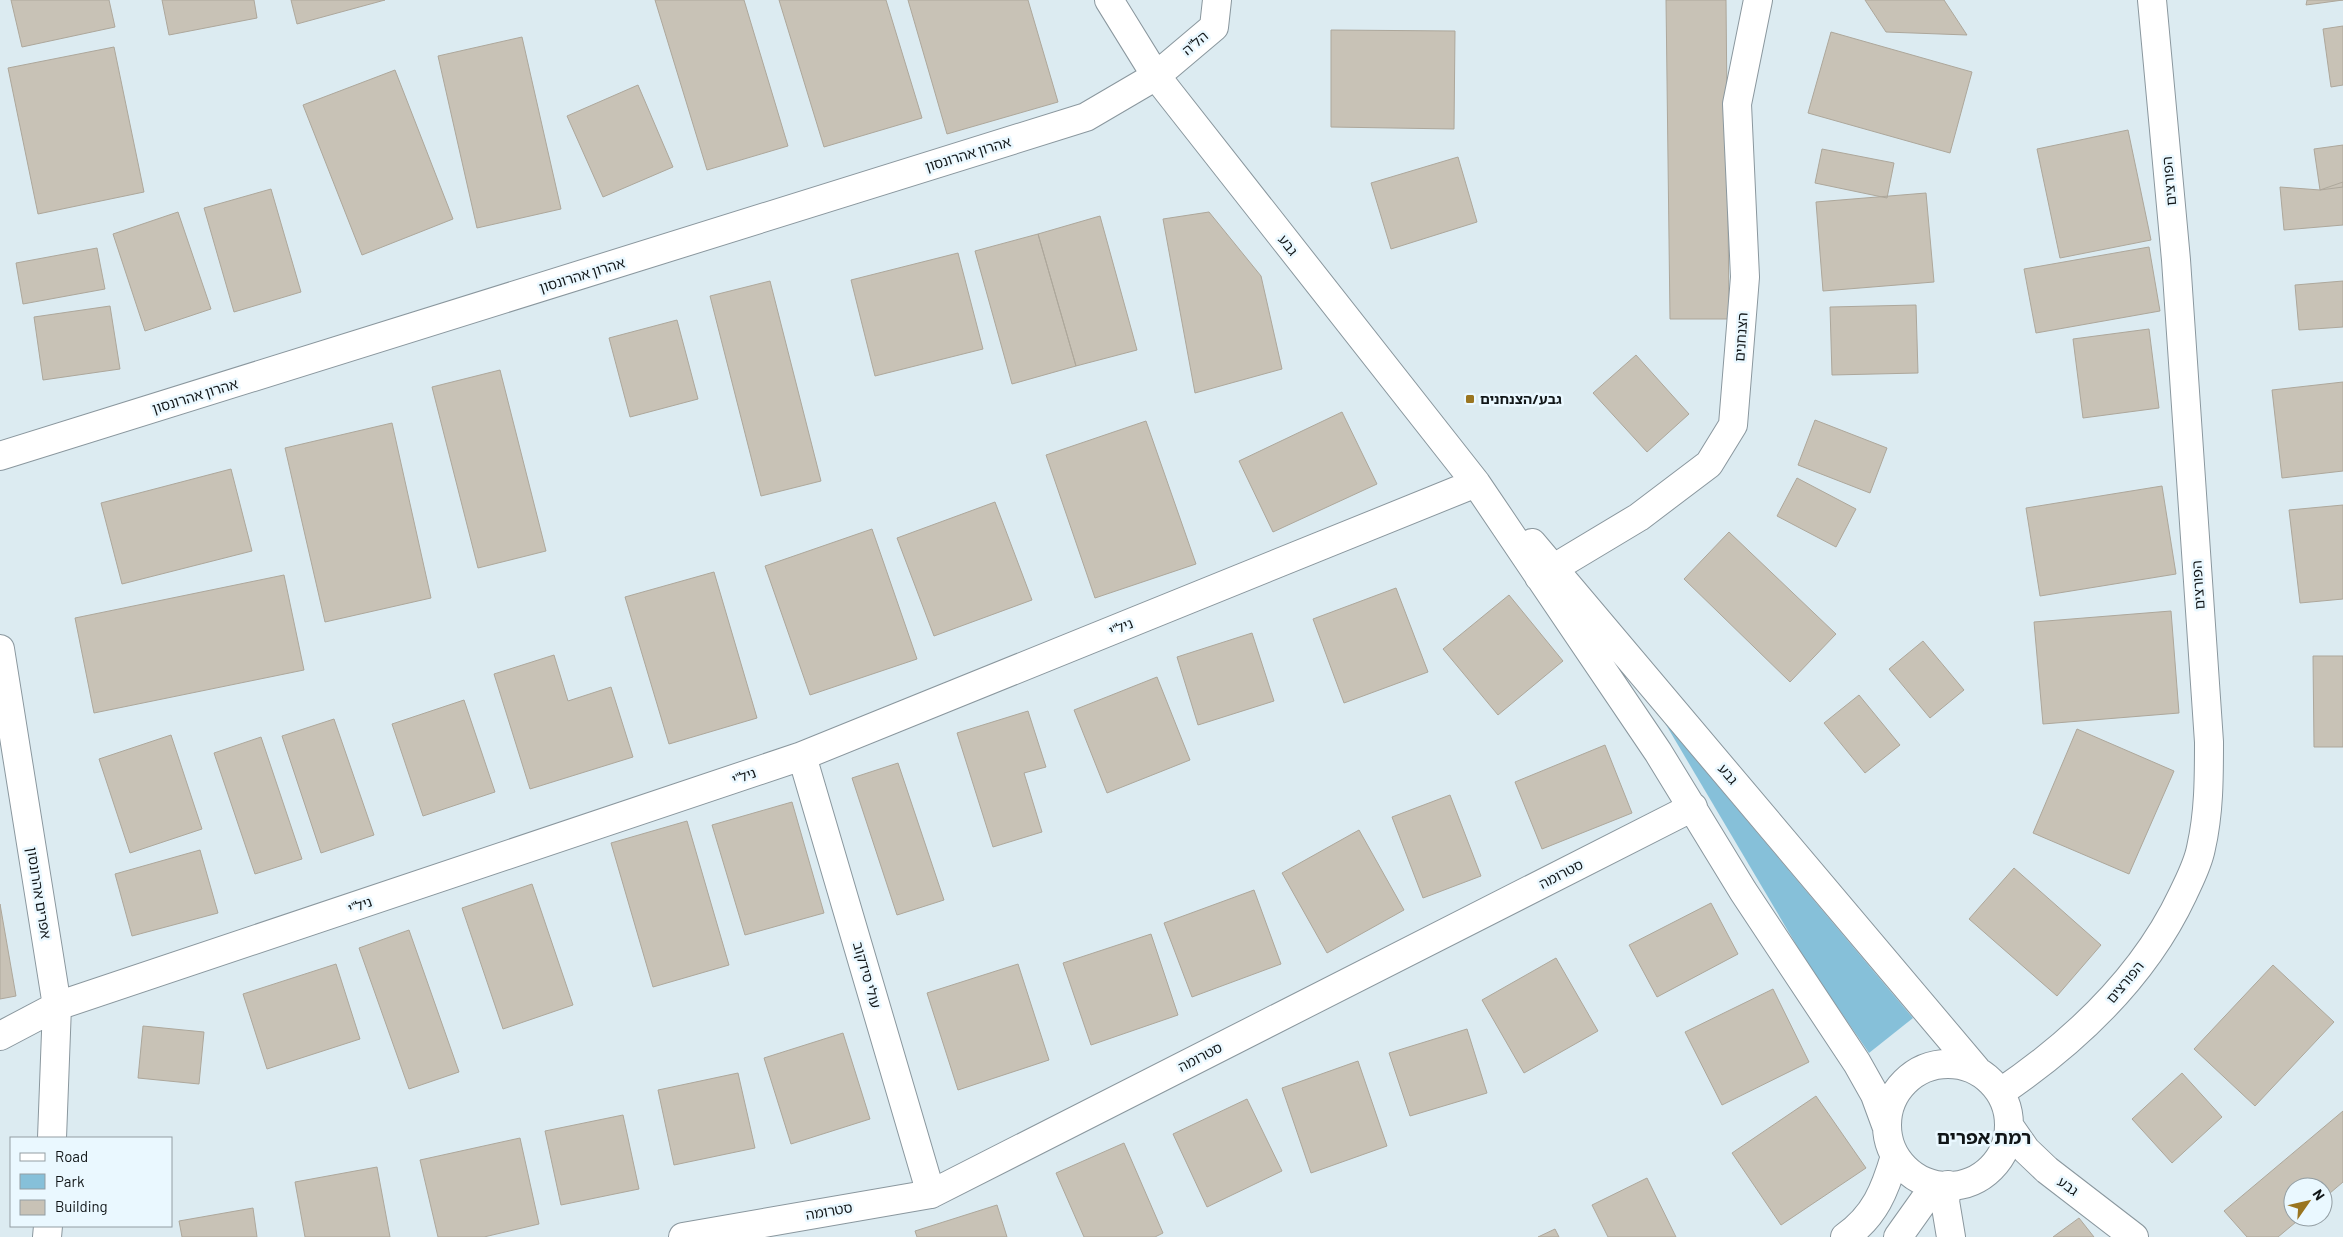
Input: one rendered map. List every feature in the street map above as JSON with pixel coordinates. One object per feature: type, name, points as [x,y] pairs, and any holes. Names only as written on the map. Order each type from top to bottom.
[{"type":"street","name":"גבע","points":[[1109,0],[1156,76],[1547,572],[1976,1069]]},
{"type":"street","name":"הל\"ה","points":[[1156,76],[1214,27],[1217,0]]},
{"type":"street","name":"הצנחנים","points":[[1547,572],[1639,517],[1709,464],[1733,425],[1745,276],[1737,104],[1758,0]]},
{"type":"street","name":"הפורצים","points":[[2001,1092],[2036,1068],[2065,1044],[2102,1010],[2141,965],[2173,916],[2190,879],[2201,849],[2208,803],[2209,742],[2178,290],[2152,0]]},
{"type":"street","name":"אהרון אהרונסון","points":[[0,456],[1086,117],[1156,76]]},
{"type":"street","name":"ניל\"י","points":[[0,1036],[57,1006],[802,756],[1476,483]]},
{"type":"street","name":"גבע","points":[[1547,572],[1693,807],[1743,892],[1857,1063],[1875,1096],[1886,1125]]},
{"type":"street","name":"אפרים אהרונסון","points":[[0,649],[57,1006],[52,1137]]},
{"type":"street","name":"עולי סידקוב","points":[[802,756],[931,1194]]},
{"type":"street","name":"סטרומה","points":[[683,1237],[931,1194],[1693,807]]},
{"type":"street","points":[[1956,1063],[1976,1069],[1990,1079],[2001,1092],[2008,1109],[2010,1127],[2006,1148],[1994,1166],[1978,1179],[1957,1186],[1920,1180],[1906,1169],[1895,1156],[1889,1141],[1886,1125],[1890,1104],[1896,1092],[1916,1072],[1935,1064],[1956,1063]]},
{"type":"street","name":"גבע","points":[[2010,1127],[2026,1150],[2047,1170],[2134,1237]]},
{"type":"street","points":[[1845,1237],[1868,1217],[1884,1193],[1895,1156]]},
{"type":"street","points":[[1898,1237],[1942,1185]]},
{"type":"street","points":[[1942,1185],[1951,1237]]},
{"type":"green space","points":[[1665,723],[1913,1018],[1869,1053],[1807,963]]},
{"type":"building","points":[[11,0],[109,0],[115,27],[22,47]]},
{"type":"building","points":[[162,0],[254,0],[257,18],[169,35]]},
{"type":"building","points":[[291,0],[385,0],[297,24]]},
{"type":"building","points":[[655,0],[744,0],[788,146],[707,170]]},
{"type":"building","points":[[779,0],[886,0],[922,118],[824,147]]},
{"type":"building","points":[[908,0],[1028,0],[1058,102],[947,134]]},
{"type":"building","points":[[1666,0],[1726,0],[1729,319],[1670,319]]},
{"type":"building","points":[[1865,0],[1944,0],[1967,35],[1886,32]]},
{"type":"building","points":[[2307,0],[2343,0],[2306,5]]},
{"type":"building","points":[[2343,26],[2343,85],[2331,87],[2323,29]]},
{"type":"building","points":[[1331,30],[1455,31],[1454,129],[1331,127]]},
{"type":"building","points":[[1831,32],[1972,72],[1950,153],[1808,113]]},
{"type":"building","points":[[522,37],[561,209],[477,228],[438,56]]},
{"type":"building","points":[[114,47],[144,192],[38,214],[8,68]]},
{"type":"building","points":[[395,70],[453,219],[362,255],[303,105]]},
{"type":"building","points":[[638,85],[673,167],[603,197],[567,116]]},
{"type":"building","points":[[2128,130],[2151,240],[2060,258],[2037,149]]},
{"type":"building","points":[[2343,145],[2343,187],[2320,190],[2314,149]]},
{"type":"building","points":[[1822,149],[1894,163],[1887,198],[1815,183]]},
{"type":"building","points":[[1458,157],[1477,222],[1391,249],[1371,183]]},
{"type":"building","points":[[2343,182],[2343,225],[2284,230],[2280,187],[2320,190]]},
{"type":"building","points":[[271,189],[301,292],[234,312],[204,208]]},
{"type":"building","points":[[1926,193],[1934,282],[1823,291],[1816,202]]},
{"type":"building","points":[[178,212],[211,309],[145,331],[113,234]]},
{"type":"building","points":[[1209,212],[1261,276],[1282,369],[1195,393],[1163,219]]},
{"type":"building","points":[[1100,216],[1137,350],[1076,366],[1038,234]]},
{"type":"building","points":[[1038,234],[1076,366],[1012,384],[975,251]]},
{"type":"building","points":[[2149,247],[2160,311],[2036,333],[2024,269]]},
{"type":"building","points":[[97,248],[105,289],[23,304],[16,263]]},
{"type":"building","points":[[958,253],[983,349],[875,376],[851,280]]},
{"type":"building","points":[[770,281],[821,481],[761,496],[710,296]]},
{"type":"building","points":[[2343,281],[2343,327],[2299,330],[2295,285]]},
{"type":"building","points":[[1916,305],[1918,373],[1832,375],[1830,307]]},
{"type":"building","points":[[110,306],[120,369],[43,380],[34,317]]},
{"type":"building","points":[[677,320],[698,399],[630,417],[609,338]]},
{"type":"building","points":[[2149,329],[2159,408],[2083,418],[2073,339]]},
{"type":"building","points":[[1636,355],[1689,414],[1647,452],[1593,393]]},
{"type":"building","points":[[500,370],[546,551],[478,568],[432,387]]},
{"type":"building","points":[[2343,382],[2343,471],[2282,478],[2272,390]]},
{"type":"building","points":[[1342,412],[1377,484],[1273,532],[1239,461]]},
{"type":"building","points":[[1815,420],[1887,448],[1870,493],[1798,465]]},
{"type":"building","points":[[1146,421],[1196,564],[1095,598],[1046,455]]},
{"type":"building","points":[[392,423],[431,598],[325,622],[285,448]]},
{"type":"building","points":[[231,469],[252,551],[122,584],[101,503]]},
{"type":"building","points":[[1797,478],[1856,509],[1836,547],[1777,516]]},
{"type":"building","points":[[2162,486],[2176,574],[2040,596],[2026,508]]},
{"type":"building","points":[[995,502],[1032,600],[934,636],[897,538]]},
{"type":"building","points":[[2343,505],[2343,599],[2300,603],[2289,510]]},
{"type":"building","points":[[872,529],[917,659],[810,695],[765,566]]},
{"type":"building","points":[[1729,532],[1836,634],[1790,682],[1684,579]]},
{"type":"building","points":[[714,572],[757,718],[669,744],[625,597]]},
{"type":"building","points":[[284,575],[304,670],[94,713],[75,618]]},
{"type":"building","points":[[1396,588],[1428,672],[1344,703],[1313,619]]},
{"type":"building","points":[[1509,595],[1563,661],[1498,715],[1443,649]]},
{"type":"building","points":[[2171,611],[2179,713],[2043,724],[2034,622]]},
{"type":"building","points":[[1252,633],[1274,701],[1198,725],[1177,657]]},
{"type":"building","points":[[1923,641],[1964,690],[1930,718],[1889,669]]},
{"type":"building","points":[[554,655],[568,701],[611,687],[633,757],[530,789],[494,674]]},
{"type":"building","points":[[2313,656],[2343,656],[2343,747],[2314,747]]},
{"type":"building","points":[[1157,677],[1190,760],[1107,793],[1074,710]]},
{"type":"building","points":[[1859,695],[1900,745],[1865,773],[1824,723]]},
{"type":"building","points":[[464,700],[495,792],[423,816],[392,724]]},
{"type":"building","points":[[1028,711],[1046,767],[1024,773],[1042,832],[993,847],[957,733]]},
{"type":"building","points":[[334,719],[374,835],[321,853],[282,736]]},
{"type":"building","points":[[2077,729],[2174,771],[2129,874],[2033,833]]},
{"type":"building","points":[[171,735],[202,829],[130,853],[99,759]]},
{"type":"building","points":[[261,737],[302,859],[255,874],[214,753]]},
{"type":"building","points":[[1605,745],[1632,813],[1542,849],[1515,782]]},
{"type":"building","points":[[898,763],[944,900],[897,915],[852,778]]},
{"type":"building","points":[[1450,795],[1481,876],[1423,898],[1392,817]]},
{"type":"building","points":[[792,802],[824,913],[745,935],[712,825]]},
{"type":"building","points":[[687,821],[729,965],[653,987],[611,843]]},
{"type":"building","points":[[1359,830],[1404,910],[1327,953],[1282,873]]},
{"type":"building","points":[[200,850],[218,913],[132,936],[115,874]]},
{"type":"building","points":[[2014,868],[2101,945],[2057,996],[1969,919]]},
{"type":"building","points":[[532,884],[573,1005],[503,1029],[462,908]]},
{"type":"building","points":[[1254,890],[1281,964],[1192,997],[1164,923]]},
{"type":"building","points":[[1711,903],[1738,954],[1657,997],[1629,945]]},
{"type":"building","points":[[0,904],[16,996],[0,999]]},
{"type":"building","points":[[409,930],[459,1072],[409,1089],[359,948]]},
{"type":"building","points":[[1151,934],[1178,1015],[1091,1045],[1063,963]]},
{"type":"building","points":[[1556,958],[1598,1031],[1524,1073],[1482,1000]]},
{"type":"building","points":[[336,964],[360,1039],[267,1069],[243,994]]},
{"type":"building","points":[[1018,964],[1049,1060],[958,1090],[927,993]]},
{"type":"building","points":[[2273,965],[2334,1022],[2255,1106],[2194,1049]]},
{"type":"building","points":[[1773,989],[1809,1062],[1722,1105],[1685,1032]]},
{"type":"building","points":[[143,1026],[204,1032],[199,1084],[138,1078]]},
{"type":"building","points":[[1467,1029],[1487,1093],[1410,1116],[1389,1053]]},
{"type":"building","points":[[843,1033],[870,1119],[791,1144],[764,1058]]},
{"type":"building","points":[[1358,1061],[1387,1146],[1311,1173],[1282,1088]]},
{"type":"building","points":[[738,1073],[755,1148],[674,1165],[658,1090]]},
{"type":"building","points":[[2182,1073],[2222,1117],[2172,1163],[2132,1119]]},
{"type":"building","points":[[1816,1096],[1866,1168],[1781,1225],[1732,1153]]},
{"type":"building","points":[[1247,1099],[1282,1171],[1207,1207],[1173,1134]]},
{"type":"building","points":[[2343,1111],[2343,1182],[2333,1190],[2333,1177],[2283,1177],[2283,1227],[2290,1227],[2278,1237],[2247,1237],[2224,1211]]},
{"type":"building","points":[[623,1115],[639,1189],[561,1205],[545,1131]]},
{"type":"building","points":[[520,1138],[539,1224],[484,1237],[438,1237],[420,1160]]},
{"type":"building","points":[[1124,1143],[1163,1233],[1155,1237],[1084,1237],[1056,1173]]},
{"type":"building","points":[[377,1167],[390,1237],[305,1237],[295,1182]]},
{"type":"building","points":[[1647,1178],[1676,1237],[1608,1237],[1592,1205]]},
{"type":"building","points":[[997,1205],[1007,1237],[917,1237],[915,1231]]},
{"type":"building","points":[[253,1208],[257,1237],[182,1237],[179,1221]]},
{"type":"building","points":[[2079,1218],[2094,1237],[2053,1237]]},
{"type":"building","points":[[1555,1229],[1559,1237],[1538,1237]]},
{"type":"place","name":"גבע/הצנחנים","points":[[1470,399]]},
{"type":"district","name":"רמת אפרים","points":[[1984,1137]]}]
